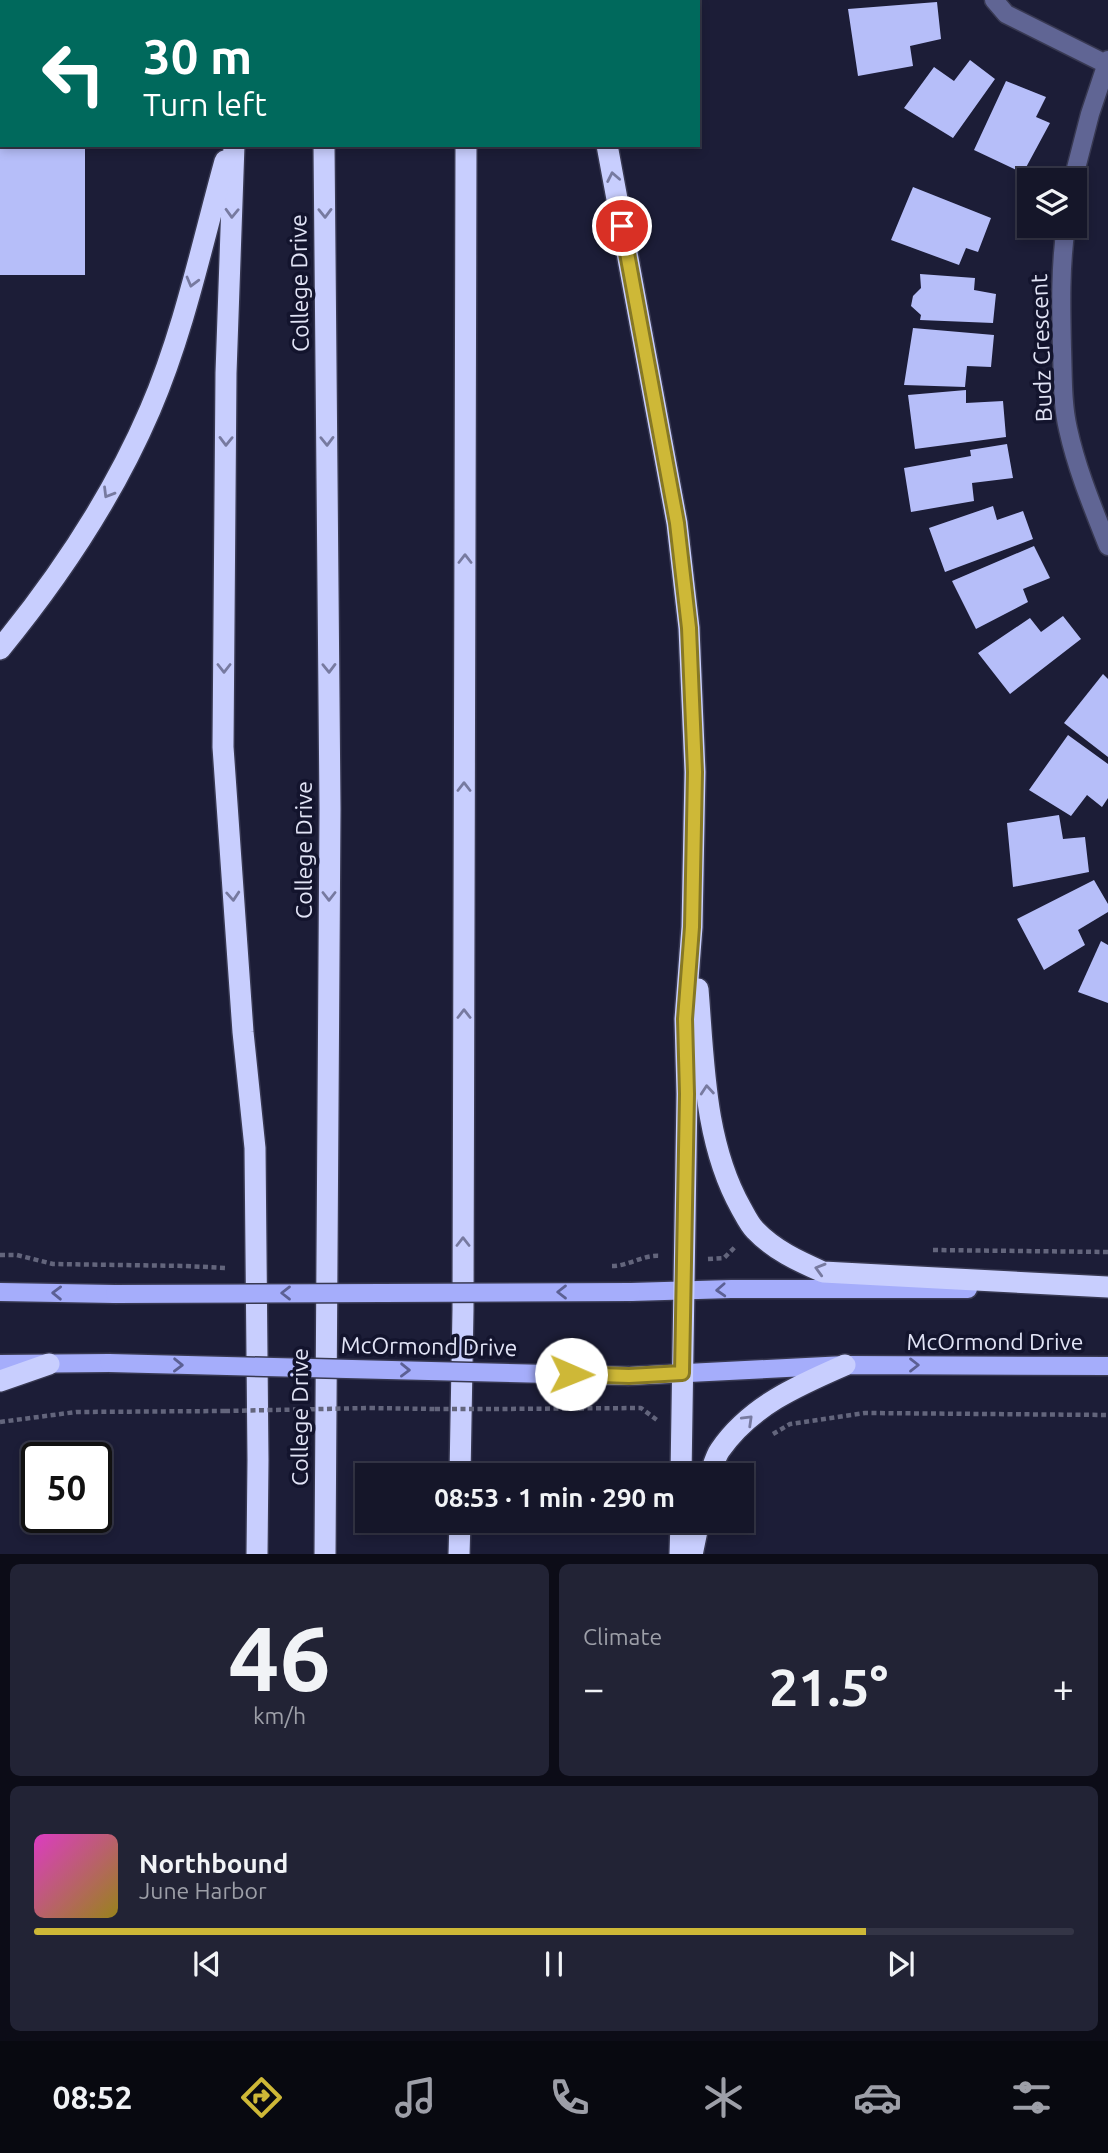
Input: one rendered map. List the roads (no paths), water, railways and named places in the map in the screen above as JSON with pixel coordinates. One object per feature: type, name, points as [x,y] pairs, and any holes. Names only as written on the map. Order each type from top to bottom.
[{"type":"highway","points":[[0,649],[29,613],[79,539],[113,484],[150,410],[180,328],[231,147]]},
{"type":"highway","points":[[232,147],[226,373],[223,747],[243,1032],[255,1148],[257,1554]]},
{"type":"highway","name":"College Drive","points":[[324,147],[330,809],[325,1554]]},
{"type":"highway","points":[[460,1463],[463,1310],[466,147]]},
{"type":"highway","points":[[607,147],[677,523],[687,615],[695,772],[692,927],[685,1019],[687,1094],[681,1463]]},
{"type":"highway","points":[[692,927],[709,1110],[722,1164],[734,1195],[753,1229],[788,1257],[823,1272],[1108,1288]]},
{"type":"highway","points":[[0,1381],[49,1364]]},
{"type":"highway","points":[[714,1463],[719,1451],[765,1404],[808,1380],[845,1364]]},
{"type":"highway","points":[[459,1554],[460,1533]]},
{"type":"highway","points":[[680,1554],[681,1533]]},
{"type":"highway","points":[[692,1554],[697,1533]]},
{"type":"main road","points":[[0,1292],[682,1292],[731,1289],[1108,1288]]},
{"type":"main road","name":"McOrmond Drive","points":[[0,1364],[109,1363],[629,1376],[845,1364],[1108,1366]]},
{"type":"street","points":[[994,0],[1006,14],[1107,62],[1076,168]]},
{"type":"street","name":"Budz Crescent","points":[[1065,238],[1060,308],[1063,391],[1068,427],[1090,502],[1108,546]]}]
